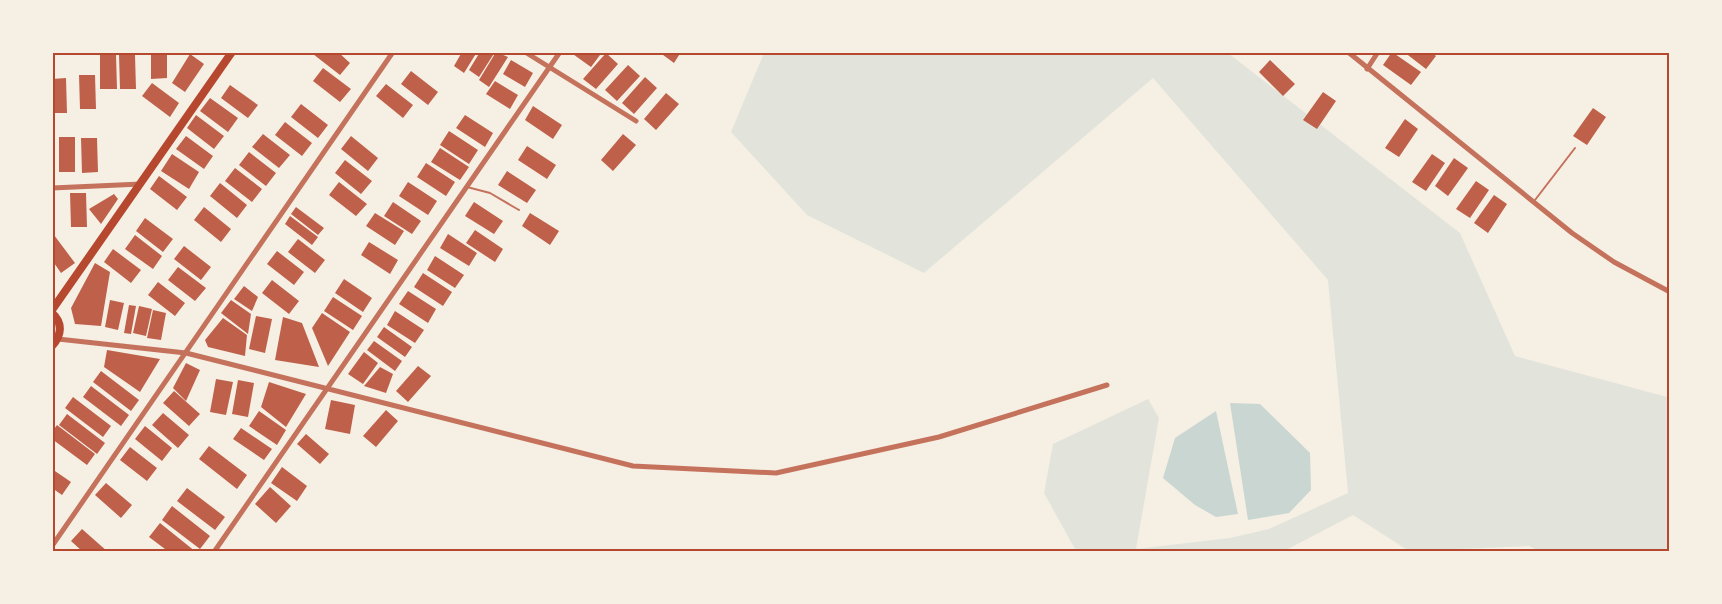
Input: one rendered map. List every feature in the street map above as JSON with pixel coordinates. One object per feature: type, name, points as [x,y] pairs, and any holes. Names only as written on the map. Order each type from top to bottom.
[{"type":"main road","points":[[55,343],[60,324],[52,311],[232,52]]},
{"type":"street","points":[[52,546],[393,52]]},
{"type":"street","points":[[525,52],[636,121]]},
{"type":"street","points":[[213,552],[560,52]]},
{"type":"street","points":[[1348,52],[1533,203],[1614,262],[1670,292]]},
{"type":"street","points":[[1367,69],[1378,52]]},
{"type":"street","points":[[52,188],[141,184]]},
{"type":"street","points":[[55,343],[186,353],[633,466],[776,474],[939,437],[1107,385]]},
{"type":"lane","points":[[1533,203],[1575,148]]},
{"type":"lane","points":[[467,187],[490,193],[519,210]]},
{"type":"shaded area","points":[[764,53],[1228,53],[1460,233],[1515,356],[1667,397],[1670,422],[1669,551],[1542,552],[1529,546],[1409,551],[1353,515],[1288,551],[1076,551],[1044,493],[1053,444],[1148,399],[1159,418],[1136,549],[1230,538],[1269,529],[1348,493],[1328,280],[1153,78],[924,273],[807,215],[731,132]]},
{"type":"shaded area","points":[[1230,403],[1260,404],[1310,453],[1311,490],[1289,513],[1248,520]]},
{"type":"shaded area","points":[[1216,411],[1238,514],[1216,517],[1195,505],[1163,478],[1175,438]]},
{"type":"building","points":[[151,52],[167,52],[167,78],[151,79]]},
{"type":"building","points":[[315,52],[338,52],[350,63],[340,75],[313,54]]},
{"type":"building","points":[[462,52],[477,52],[464,73],[454,66]]},
{"type":"building","points":[[480,52],[495,52],[479,77],[469,70]]},
{"type":"building","points":[[496,52],[508,57],[489,87],[479,80]]},
{"type":"building","points":[[570,52],[596,52],[600,55],[591,67]]},
{"type":"building","points":[[659,52],[681,52],[674,63]]},
{"type":"building","points":[[1392,52],[1421,72],[1411,85],[1383,65]]},
{"type":"building","points":[[1404,52],[1431,52],[1436,56],[1426,69]]},
{"type":"building","points":[[606,53],[618,64],[596,89],[583,79]]},
{"type":"building","points":[[116,54],[117,89],[100,89],[100,55]]},
{"type":"building","points":[[190,54],[204,64],[185,92],[172,83]]},
{"type":"building","points":[[119,55],[135,55],[136,89],[120,89]]},
{"type":"building","points":[[511,60],[533,73],[525,87],[503,74]]},
{"type":"building","points":[[1270,60],[1295,84],[1283,96],[1259,72]]},
{"type":"building","points":[[628,65],[640,76],[617,101],[605,90]]},
{"type":"building","points":[[323,68],[351,89],[340,102],[313,81]]},
{"type":"building","points":[[411,71],[438,92],[428,105],[401,84]]},
{"type":"building","points":[[79,75],[95,75],[96,109],[80,109]]},
{"type":"building","points":[[645,77],[657,88],[634,114],[622,103]]},
{"type":"building","points":[[66,78],[67,113],[52,113],[52,79]]},
{"type":"building","points":[[495,81],[518,95],[510,109],[486,94]]},
{"type":"building","points":[[152,83],[179,103],[170,117],[142,96]]},
{"type":"building","points":[[386,84],[413,105],[403,118],[376,96]]},
{"type":"building","points":[[230,85],[258,105],[248,118],[221,98]]},
{"type":"building","points":[[1323,92],[1336,101],[1317,129],[1303,120]]},
{"type":"building","points":[[666,93],[679,104],[656,130],[644,119]]},
{"type":"building","points":[[210,98],[238,118],[228,132],[200,111]]},
{"type":"building","points":[[301,104],[328,125],[318,138],[291,117]]},
{"type":"building","points":[[533,106],[562,125],[553,139],[525,120]]},
{"type":"building","points":[[1593,108],[1606,117],[1587,145],[1573,136]]},
{"type":"building","points":[[196,115],[224,136],[214,149],[187,128]]},
{"type":"building","points":[[465,115],[493,133],[485,147],[456,128]]},
{"type":"building","points":[[1405,119],[1418,129],[1399,157],[1385,148]]},
{"type":"building","points":[[285,122],[312,143],[302,156],[275,135]]},
{"type":"building","points":[[449,131],[478,150],[469,164],[440,145]]},
{"type":"building","points":[[263,134],[290,155],[279,168],[252,147]]},
{"type":"building","points":[[623,134],[636,145],[613,171],[601,160]]},
{"type":"building","points":[[186,136],[213,156],[204,169],[176,149]]},
{"type":"building","points":[[351,136],[378,158],[368,171],[341,149]]},
{"type":"building","points":[[59,137],[75,137],[75,172],[59,172]]},
{"type":"building","points":[[81,138],[97,138],[98,172],[82,173]]},
{"type":"building","points":[[527,146],[556,165],[547,179],[518,160]]},
{"type":"building","points":[[440,148],[469,167],[460,180],[431,162]]},
{"type":"building","points":[[249,152],[276,173],[266,186],[239,165]]},
{"type":"building","points":[[172,154],[199,172],[189,189],[161,171]]},
{"type":"building","points":[[1432,154],[1445,163],[1426,191],[1412,182]]},
{"type":"building","points":[[1454,158],[1468,168],[1448,196],[1435,186]]},
{"type":"building","points":[[345,160],[372,181],[361,194],[335,173]]},
{"type":"building","points":[[426,163],[455,182],[446,196],[417,177]]},
{"type":"building","points":[[235,168],[262,189],[252,202],[225,181]]},
{"type":"building","points":[[507,171],[536,190],[527,203],[498,185]]},
{"type":"building","points":[[159,176],[187,197],[177,210],[150,189]]},
{"type":"building","points":[[1476,181],[1489,190],[1470,218],[1456,209]]},
{"type":"building","points":[[339,182],[367,204],[356,216],[329,195]]},
{"type":"building","points":[[408,182],[437,201],[428,215],[399,196]]},
{"type":"building","points":[[220,183],[247,205],[237,218],[210,196]]},
{"type":"building","points":[[70,193],[86,193],[87,227],[71,227]]},
{"type":"building","points":[[114,194],[118,199],[101,224],[89,209]]},
{"type":"building","points":[[1494,195],[1507,204],[1488,233],[1474,223]]},
{"type":"building","points":[[393,202],[421,221],[412,234],[384,216]]},
{"type":"building","points":[[474,202],[503,221],[494,234],[465,216]]},
{"type":"building","points":[[204,207],[231,229],[221,242],[194,220]]},
{"type":"building","points":[[296,207],[324,228],[318,235],[291,214]]},
{"type":"building","points":[[375,213],[404,231],[395,245],[366,226]]},
{"type":"building","points":[[530,213],[559,231],[550,245],[522,226]]},
{"type":"building","points":[[290,216],[318,237],[312,245],[285,224]]},
{"type":"building","points":[[145,218],[173,239],[163,252],[136,231]]},
{"type":"building","points":[[475,230],[503,249],[495,262],[466,243]]},
{"type":"building","points":[[448,234],[477,253],[469,266],[440,248]]},
{"type":"building","points":[[54,235],[75,263],[61,273],[52,260]]},
{"type":"building","points":[[135,235],[162,256],[153,269],[125,249]]},
{"type":"building","points":[[298,239],[325,260],[315,273],[288,252]]},
{"type":"building","points":[[369,242],[398,260],[390,274],[361,255]]},
{"type":"building","points":[[184,246],[211,267],[201,280],[174,259]]},
{"type":"building","points":[[113,249],[141,270],[131,283],[104,262]]},
{"type":"building","points":[[277,251],[304,272],[294,285],[267,264]]},
{"type":"building","points":[[435,256],[464,275],[455,288],[427,270]]},
{"type":"building","points":[[95,263],[110,272],[101,326],[75,324],[71,308]]},
{"type":"building","points":[[178,267],[206,288],[195,301],[168,280]]},
{"type":"building","points":[[423,273],[452,292],[443,306],[414,287]]},
{"type":"building","points":[[344,279],[372,298],[363,312],[335,293]]},
{"type":"building","points":[[272,280],[299,301],[289,314],[262,293]]},
{"type":"building","points":[[158,282],[185,303],[175,316],[148,295]]},
{"type":"building","points":[[244,286],[258,297],[252,311],[234,299]]},
{"type":"building","points":[[408,291],[436,309],[428,323],[399,304]]},
{"type":"building","points":[[333,297],[362,316],[353,330],[324,311]]},
{"type":"building","points":[[110,300],[124,303],[118,330],[105,327]]},
{"type":"building","points":[[231,300],[251,314],[248,334],[221,313]]},
{"type":"building","points":[[129,305],[136,306],[131,334],[124,333]]},
{"type":"building","points":[[139,306],[152,309],[146,336],[133,333]]},
{"type":"building","points":[[153,310],[166,313],[161,340],[147,338]]},
{"type":"building","points":[[395,311],[424,330],[415,343],[387,325]]},
{"type":"building","points":[[322,313],[350,332],[328,366],[312,328]]},
{"type":"building","points":[[256,316],[272,319],[265,353],[249,349]]},
{"type":"building","points":[[283,317],[302,323],[319,367],[275,360]]},
{"type":"building","points":[[223,318],[247,335],[245,356],[208,347],[205,340]]},
{"type":"building","points":[[384,327],[412,347],[405,357],[377,337]]},
{"type":"building","points":[[374,341],[402,361],[395,371],[367,350]]},
{"type":"building","points":[[107,350],[160,359],[140,392],[104,367]]},
{"type":"building","points":[[364,352],[378,363],[363,384],[348,374]]},
{"type":"building","points":[[186,363],[200,370],[186,401],[173,388]]},
{"type":"building","points":[[418,366],[431,376],[408,402],[396,391]]},
{"type":"building","points":[[380,367],[393,374],[386,393],[364,386]]},
{"type":"building","points":[[101,371],[139,400],[131,411],[93,382]]},
{"type":"building","points":[[216,379],[233,382],[226,415],[210,412]]},
{"type":"building","points":[[238,380],[254,383],[248,417],[232,414]]},
{"type":"building","points":[[269,382],[306,394],[286,427],[261,407]]},
{"type":"building","points":[[91,386],[129,415],[121,426],[83,397]]},
{"type":"building","points":[[174,391],[200,414],[189,426],[163,403]]},
{"type":"building","points":[[73,397],[111,426],[103,437],[65,408]]},
{"type":"building","points":[[331,400],[355,405],[350,434],[325,429]]},
{"type":"building","points":[[386,410],[398,421],[376,447],[363,436]]},
{"type":"building","points":[[259,411],[286,430],[277,445],[249,426]]},
{"type":"building","points":[[163,413],[189,435],[178,448],[152,425]]},
{"type":"building","points":[[67,414],[105,443],[97,454],[59,425]]},
{"type":"building","points":[[57,425],[95,454],[87,465],[52,439],[52,432]]},
{"type":"building","points":[[145,426],[172,448],[162,461],[135,439]]},
{"type":"building","points":[[241,428],[272,449],[264,460],[233,439]]},
{"type":"building","points":[[306,434],[329,454],[320,464],[297,444]]},
{"type":"building","points":[[209,446],[247,475],[237,489],[199,459]]},
{"type":"building","points":[[130,447],[157,468],[147,481],[120,460]]},
{"type":"building","points":[[282,467],[307,486],[297,501],[271,483]]},
{"type":"building","points":[[52,469],[71,482],[62,495],[52,488]]},
{"type":"building","points":[[106,483],[132,505],[121,518],[95,495]]},
{"type":"building","points":[[270,487],[291,506],[276,523],[255,504]]},
{"type":"building","points":[[187,488],[225,517],[215,530],[177,501]]},
{"type":"building","points":[[172,506],[210,536],[200,549],[162,520]]},
{"type":"building","points":[[160,523],[196,552],[169,552],[149,537]]},
{"type":"building","points":[[82,529],[108,552],[83,552],[71,541]]}]
